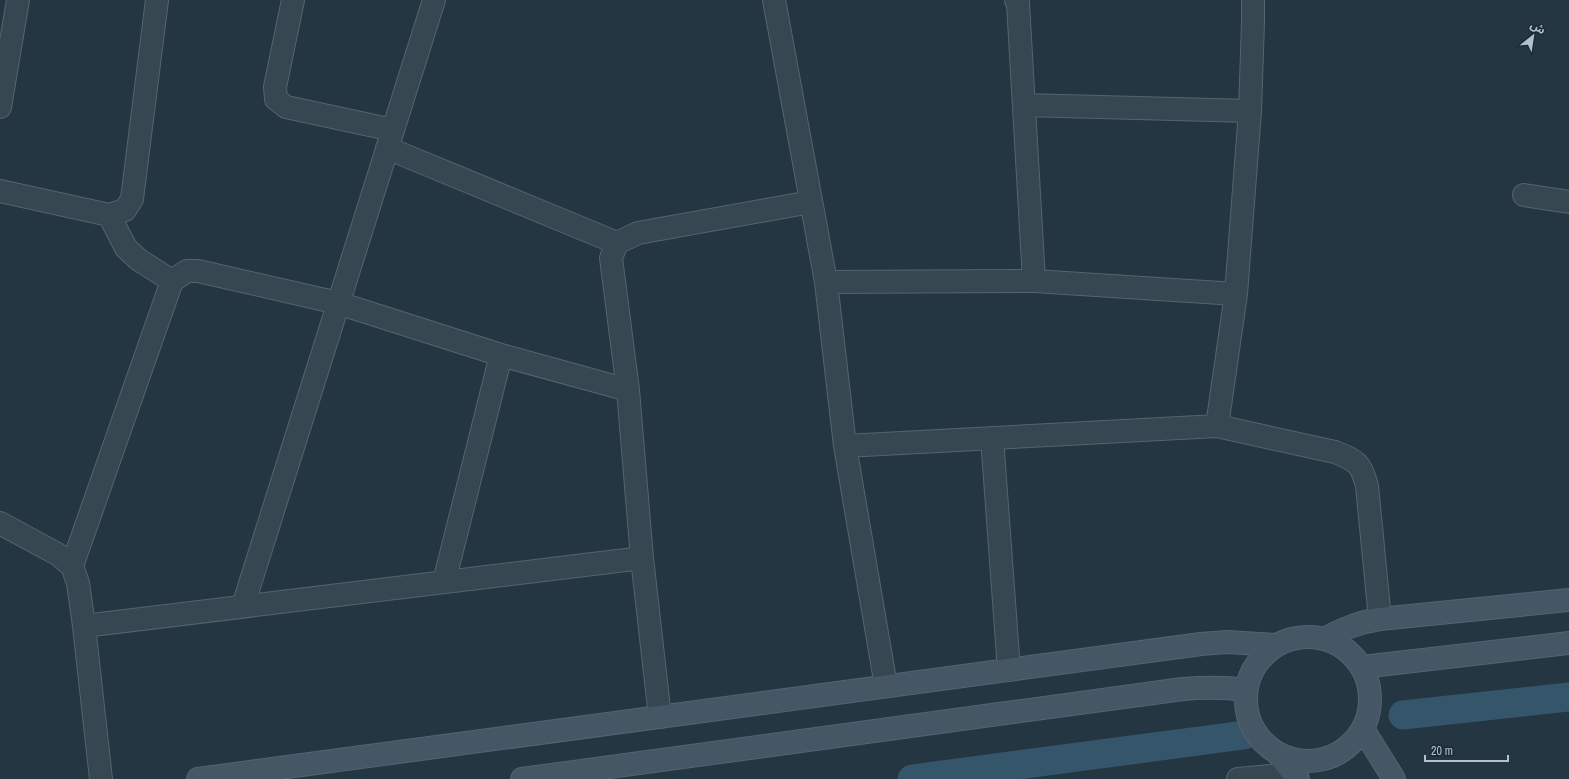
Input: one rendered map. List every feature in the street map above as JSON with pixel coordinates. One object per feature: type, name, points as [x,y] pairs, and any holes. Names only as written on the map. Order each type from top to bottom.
[{"type":"street","points":[[0,107],[18,0]]},
{"type":"street","points":[[0,191],[110,215],[125,210],[132,199],[157,0]]},
{"type":"street","points":[[293,0],[275,87],[276,99],[286,107],[390,139],[617,243]]},
{"type":"street","points":[[243,606],[434,0]]},
{"type":"street","points":[[774,0],[826,282],[845,446],[886,686]]},
{"type":"street","points":[[1016,0],[1018,3],[1034,281]]},
{"type":"street","points":[[1217,426],[1236,294],[1250,111],[1253,0]]},
{"type":"street","points":[[1024,104],[1250,111]]},
{"type":"street","points":[[1524,196],[1569,202]]},
{"type":"street","points":[[660,717],[642,558],[628,390],[611,258],[617,243],[638,233],[811,202]]},
{"type":"street","points":[[110,215],[126,248],[140,260],[172,281]]},
{"type":"street","points":[[72,566],[172,281],[187,271],[198,271],[338,303],[501,355],[628,390]]},
{"type":"street","points":[[826,282],[1034,281],[1236,294]]},
{"type":"street","points":[[444,582],[501,355]]},
{"type":"street","points":[[845,446],[1217,426],[1335,452],[1351,459],[1363,470],[1367,486],[1380,618]]},
{"type":"street","points":[[992,438],[1009,670]]},
{"type":"street","points":[[0,523],[59,555],[72,566],[78,583],[84,626],[101,779]]},
{"type":"street","points":[[84,626],[642,558]]},
{"type":"street","points":[[1324,639],[1361,622],[1380,618],[1569,600]]},
{"type":"street","points":[[1278,754],[1293,760],[1310,762],[1326,760],[1341,753],[1354,743],[1363,730],[1369,714],[1371,698],[1369,682],[1362,667],[1352,654],[1339,645],[1324,639],[1308,636],[1291,639],[1276,645],[1262,657],[1251,672],[1246,690],[1246,705],[1249,720],[1256,733],[1266,745],[1278,754],[1296,776]]},
{"type":"street","points":[[198,779],[1201,644],[1227,642],[1276,645]]},
{"type":"street","points":[[1362,667],[1569,643]]},
{"type":"street","points":[[522,779],[1183,689],[1224,687],[1246,690]]},
{"type":"street","points":[[1363,730],[1394,779]]},
{"type":"street","points":[[1238,779],[1296,776]]},
{"type":"waterway","points":[[1403,715],[1569,697]]},
{"type":"waterway","points":[[912,779],[1244,735]]}]
